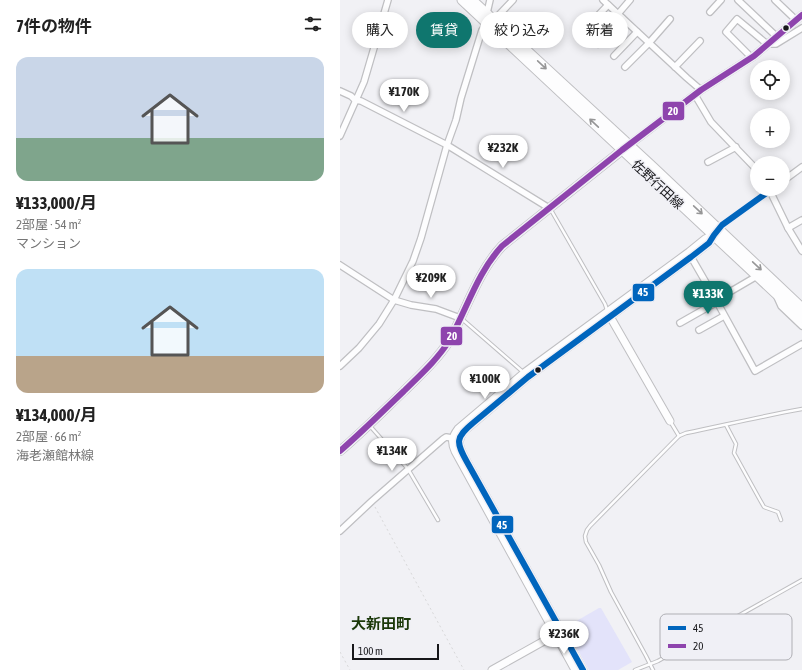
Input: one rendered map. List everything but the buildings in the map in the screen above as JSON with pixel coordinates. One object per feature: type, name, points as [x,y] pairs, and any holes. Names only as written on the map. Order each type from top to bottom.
[{"type":"main road","name":"佐野行田線","points":[[462,0],[480,14]]},
{"type":"main road","name":"佐野行田線","points":[[472,0],[486,12]]},
{"type":"main road","name":"佐野行田線","points":[[518,48],[789,301],[802,318]]},
{"type":"main road","points":[[340,451],[369,425],[431,364],[449,340],[482,273],[495,253],[549,208],[626,148]]},
{"type":"main road","name":"佐野行田線","points":[[716,232],[774,292],[802,308]]},
{"type":"street","points":[[340,136],[366,75],[388,0]]},
{"type":"street","points":[[487,12],[490,0]]},
{"type":"street","points":[[500,12],[513,0]]},
{"type":"street","points":[[620,12],[630,0]]},
{"type":"street","points":[[710,12],[721,0]]},
{"type":"street","points":[[738,0],[776,36]]},
{"type":"street","points":[[626,148],[701,90],[751,57],[799,17],[775,0]]},
{"type":"street","points":[[598,12],[606,2],[616,12]]},
{"type":"street","points":[[751,57],[726,32],[737,18],[767,44],[776,44],[802,28]]},
{"type":"street","points":[[625,67],[670,19]]},
{"type":"street","points":[[628,24],[701,90]]},
{"type":"street","points":[[614,56],[637,32]]},
{"type":"street","points":[[340,366],[359,348],[379,324],[394,300],[413,261],[480,36]]},
{"type":"street","points":[[675,67],[700,41]]},
{"type":"street","points":[[340,91],[351,96],[355,100],[362,101],[447,145],[549,208]]},
{"type":"street","points":[[695,95],[711,122],[750,162]]},
{"type":"street","points":[[708,162],[736,147]]},
{"type":"street","points":[[790,176],[802,167]]},
{"type":"street","points":[[582,670],[558,633],[455,451],[452,438],[458,429],[526,375],[690,255],[705,239],[762,196]]},
{"type":"street","points":[[773,196],[788,228],[802,251]]},
{"type":"street","points":[[788,228],[802,220]]},
{"type":"street","points":[[690,255],[755,371],[802,344]]},
{"type":"street","points":[[340,265],[394,300],[411,305],[436,309],[460,318]]},
{"type":"street","points":[[680,323],[757,276]]},
{"type":"street","points":[[774,292],[781,306],[802,326]]},
{"type":"street","points":[[609,314],[670,421]]},
{"type":"street","points":[[699,330],[724,316]]},
{"type":"street","points":[[526,375],[464,430],[459,440],[459,446],[558,633],[575,670]]},
{"type":"street","points":[[340,531],[443,439],[446,437],[452,438]]},
{"type":"street","points":[[492,670],[558,633]]},
{"type":"lane","points":[[549,208],[602,298],[609,314]]},
{"type":"lane","points":[[460,318],[465,320],[526,375]]},
{"type":"lane","points":[[653,670],[586,542],[585,536],[587,530],[679,436],[686,433],[802,409]]},
{"type":"lane","points":[[670,421],[679,436]]},
{"type":"lane","points":[[369,425],[408,469],[438,520]]},
{"type":"lane","points":[[726,425],[736,444],[734,453],[764,507],[778,512],[782,520]]},
{"type":"lane","points":[[742,614],[802,580]]},
{"type":"lane","points":[[636,670],[660,660]]},
{"type":"path","points":[[372,501],[464,670]]},
{"type":"path","points":[[340,652],[350,670]]},
{"type":"shaded area","points":[[601,608],[632,662],[618,670],[589,670],[566,629],[566,627]]},
{"type":"transit line","name":"20","points":[[340,451],[404,391],[439,355],[449,341],[479,279],[502,246],[622,150],[701,90],[754,56],[802,15]]},
{"type":"transit line","name":"45","points":[[583,670],[463,455],[459,445],[460,437],[467,428],[528,377],[691,257],[709,243],[722,225],[762,196]]},
{"type":"district","name":"大新田町","points":[[381,624]]}]
